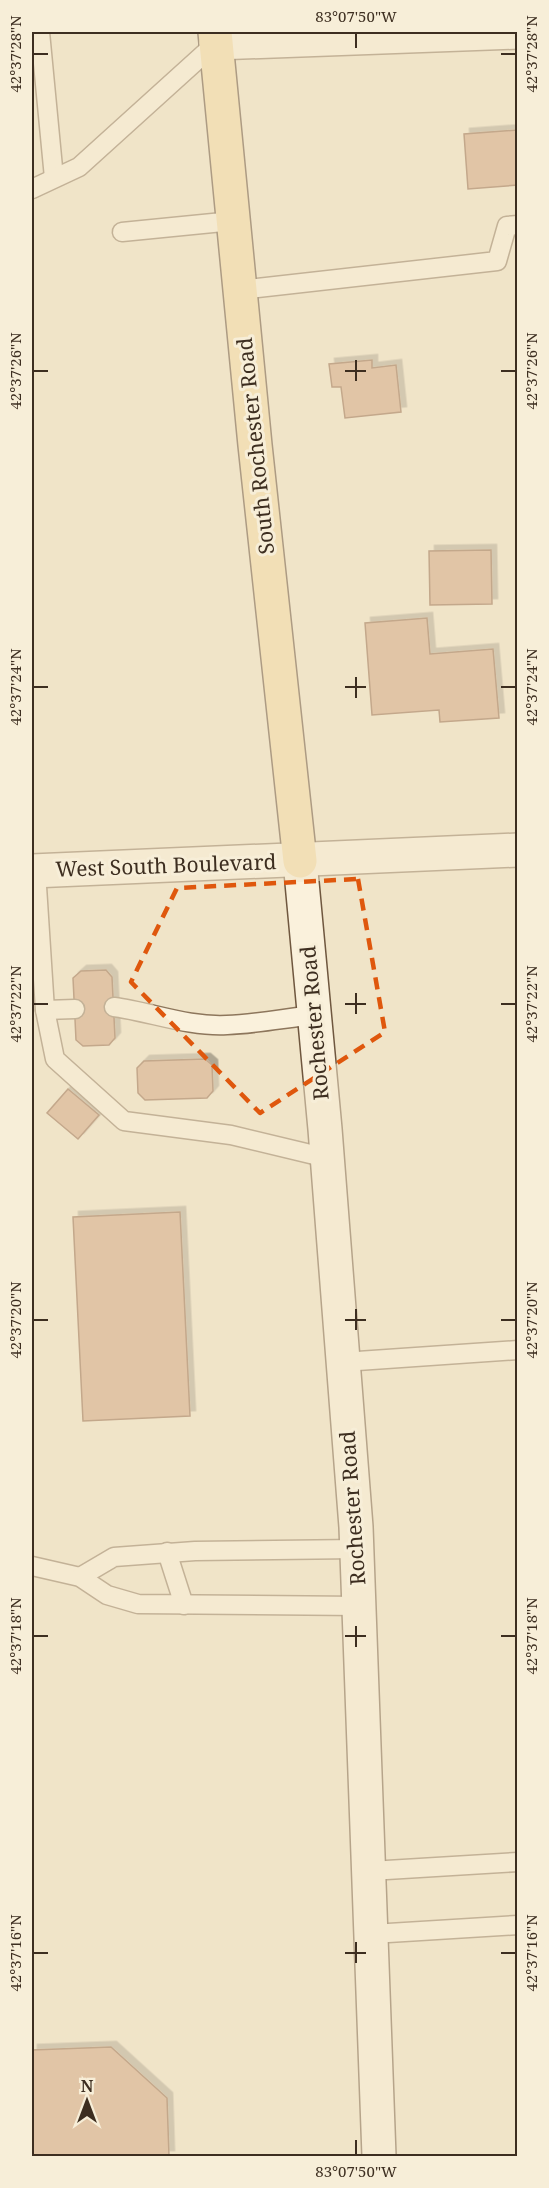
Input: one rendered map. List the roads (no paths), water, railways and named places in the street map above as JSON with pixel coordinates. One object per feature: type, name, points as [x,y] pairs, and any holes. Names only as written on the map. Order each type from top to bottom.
[{"type":"main road","points":[[216,37],[518,32]]},
{"type":"main road","name":"South Rochester Road","points":[[216,37],[300,861]]},
{"type":"main road","name":"West South Boulevard","points":[[34,871],[518,850]]},
{"type":"main road","name":"Rochester Road","points":[[300,861],[327,1158],[357,1550],[379,2157]]},
{"type":"lane","points":[[40,32],[40,119],[54,178]]},
{"type":"lane","points":[[32,189],[79,167],[216,37]]},
{"type":"lane","points":[[122,232],[233,221]]},
{"type":"lane","points":[[240,290],[497,261],[507,226],[518,225]]},
{"type":"lane","points":[[34,871],[45,1010],[55,1059],[124,1121],[231,1135],[327,1158]]},
{"type":"lane","points":[[114,1007],[140,1011],[160,1018],[226,1026],[315,1015]]},
{"type":"lane","points":[[45,1010],[75,1009]]},
{"type":"lane","points":[[343,1362],[518,1350]]},
{"type":"lane","points":[[80,1577],[114,1557],[167,1552],[357,1550]]},
{"type":"lane","points":[[167,1552],[184,1605]]},
{"type":"lane","points":[[32,1566],[80,1577],[107,1595],[138,1604],[359,1606]]},
{"type":"lane","points":[[370,1871],[518,1863]]},
{"type":"lane","points":[[372,1934],[518,1925]]}]
